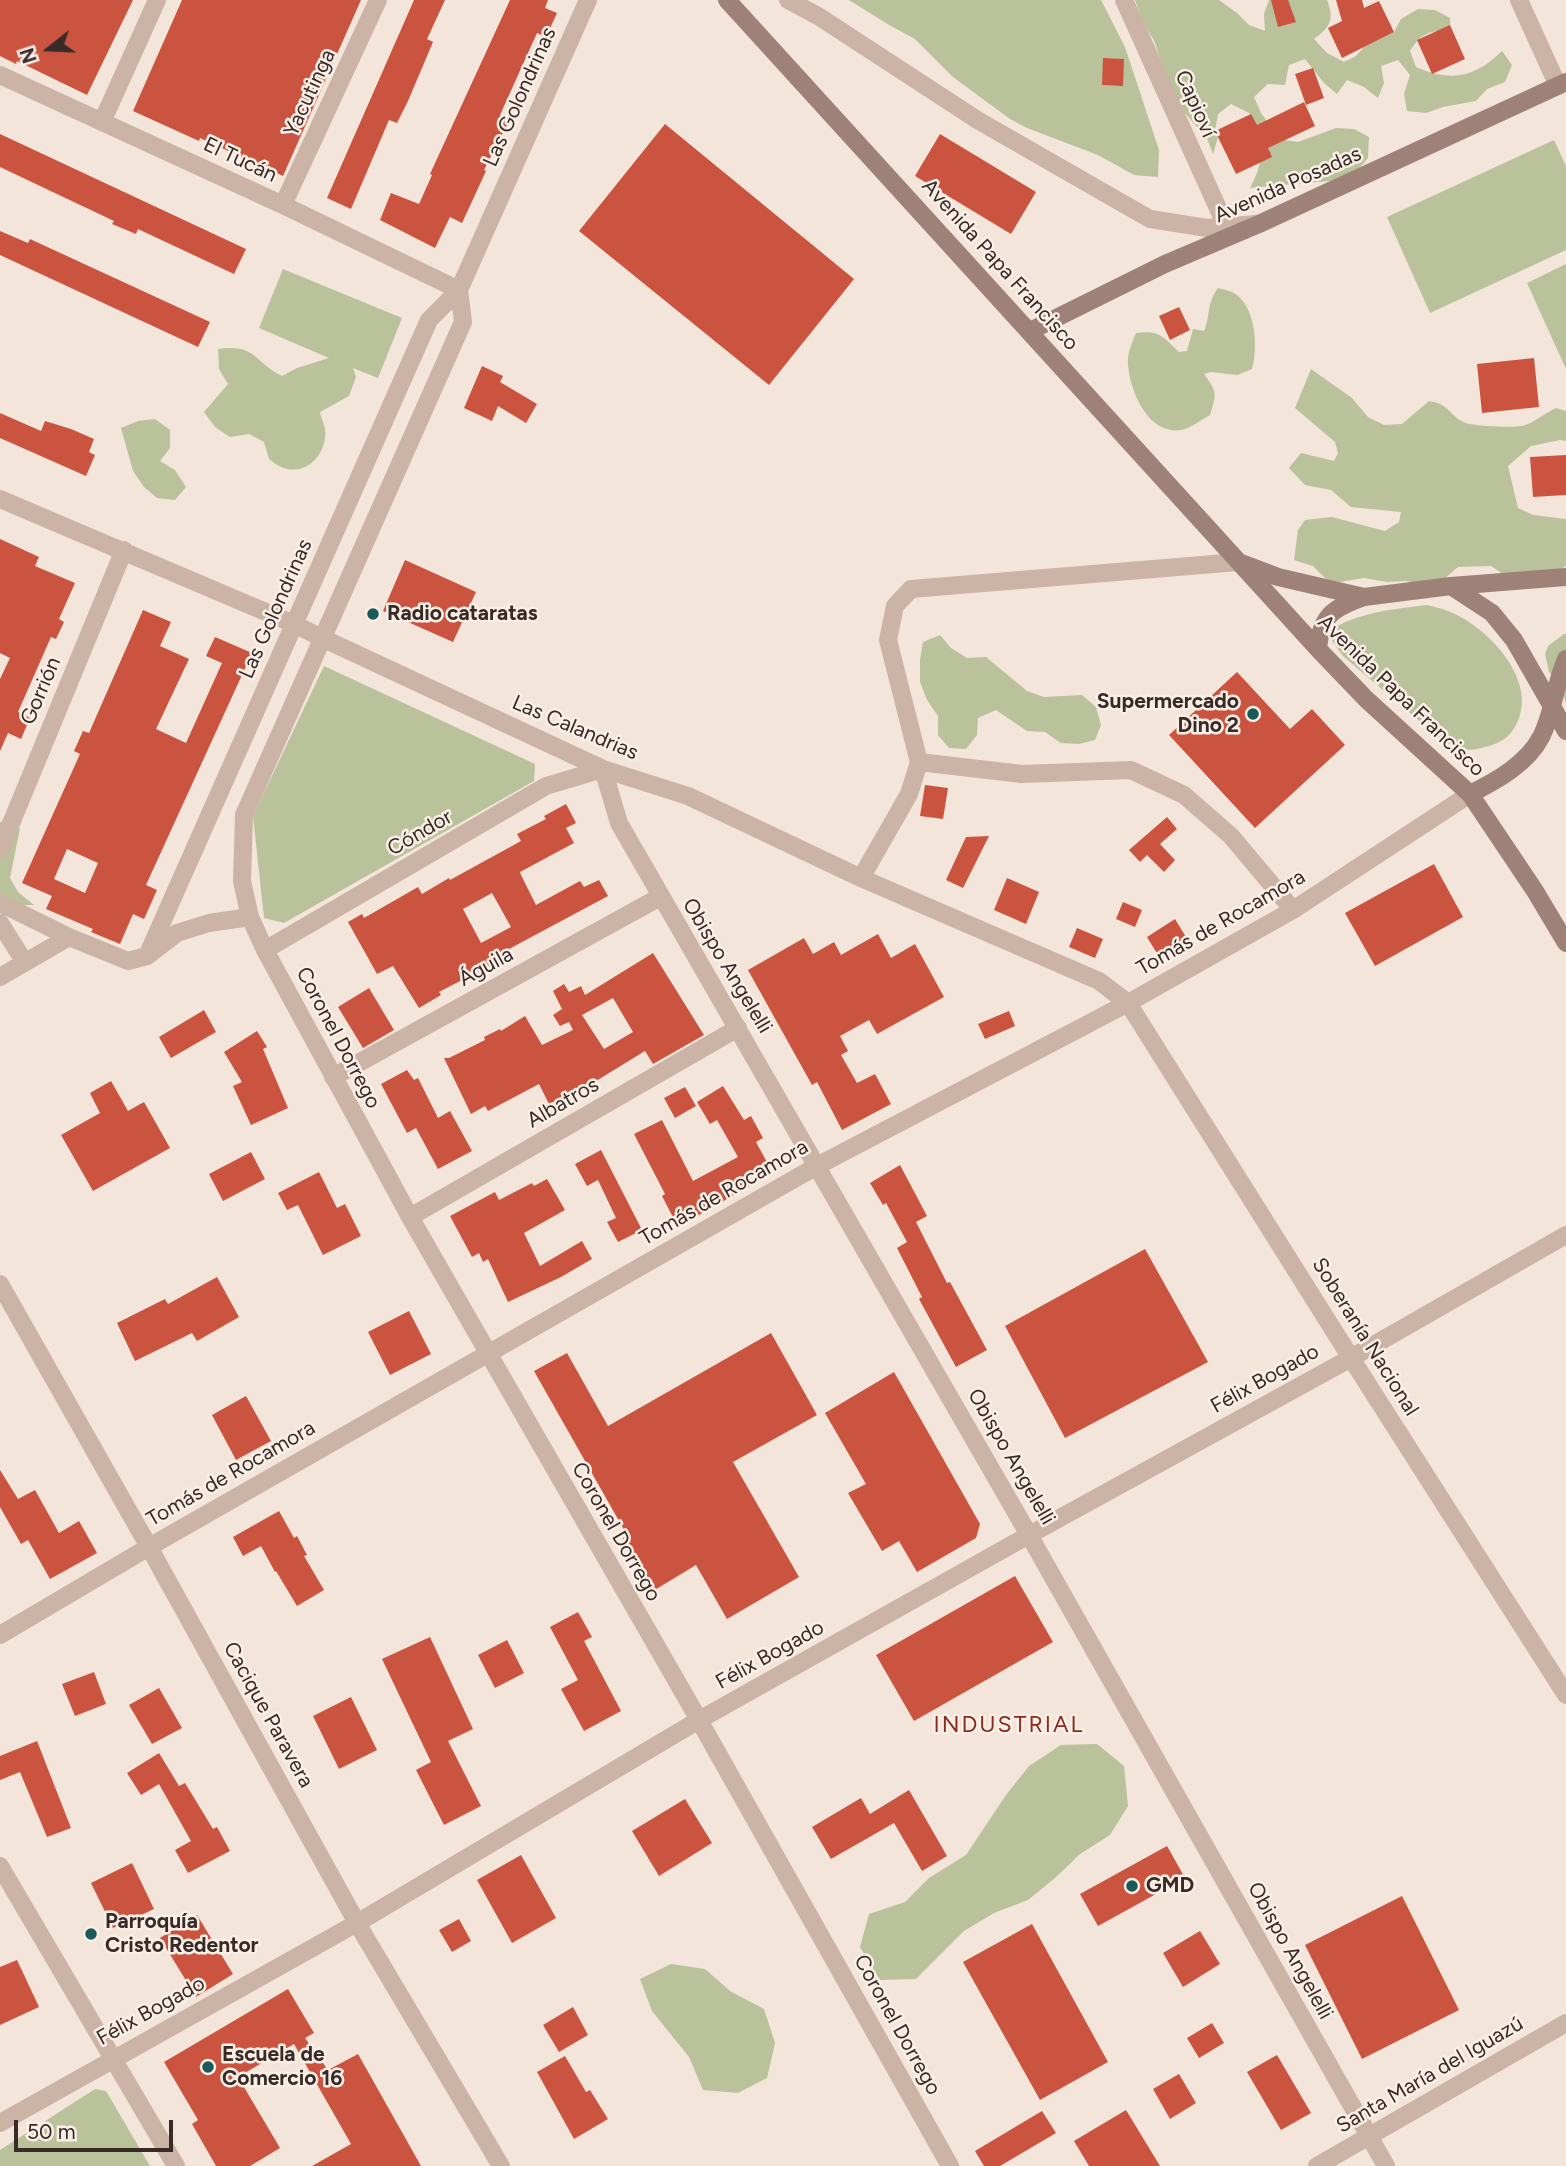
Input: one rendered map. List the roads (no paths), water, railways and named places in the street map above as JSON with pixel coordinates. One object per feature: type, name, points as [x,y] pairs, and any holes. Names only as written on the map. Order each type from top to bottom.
[{"type":"main road","name":"Avenida Papa Francisco","points":[[727,0],[1318,649],[1366,699],[1470,794],[1535,891],[1566,943]]},
{"type":"main road","name":"Avenida Posadas","points":[[1030,331],[1165,264],[1259,224],[1562,84]]},
{"type":"main road","name":"Avenida Papa Francisco","points":[[1238,562],[1278,577],[1364,597],[1451,586],[1566,578]]},
{"type":"main road","points":[[1451,586],[1492,613],[1514,640],[1566,731]]},
{"type":"main road","points":[[1318,649],[1320,629],[1329,615],[1343,604],[1364,597]]},
{"type":"main road","points":[[1470,794],[1509,771],[1541,737],[1566,659]]},
{"type":"street","points":[[102,122],[157,0]]},
{"type":"street","name":"Yacutinga","points":[[283,205],[378,0]]},
{"type":"street","name":"Las Golondrinas","points":[[147,956],[429,320],[460,290],[588,0]]},
{"type":"street","points":[[788,0],[818,16],[979,121],[1150,219],[1208,228],[1259,224]]},
{"type":"street","name":"Capioví","points":[[1124,0],[1226,226]]},
{"type":"street","points":[[1519,0],[1562,84]]},
{"type":"street","name":"El Tucán","points":[[0,75],[460,290]]},
{"type":"street","name":"Las Golondrinas","points":[[250,917],[242,881],[244,815],[463,322],[460,290]]},
{"type":"street","name":"Las Calandrias","points":[[0,499],[294,624],[603,769],[688,796],[860,878],[1099,981],[1128,1003]]},
{"type":"street","name":"Gorrión","points":[[0,850],[124,550]]},
{"type":"street","points":[[860,878],[909,794],[919,762],[888,640],[895,607],[911,589],[1238,562]]},
{"type":"street","points":[[919,762],[1022,774],[1131,770],[1184,795],[1231,836],[1293,910]]},
{"type":"street","name":"Obispo Angelelli","points":[[603,769],[619,823],[660,897],[1029,1535],[1385,2166]]},
{"type":"street","name":"Cóndor","points":[[265,950],[546,786],[603,769]]},
{"type":"street","name":"Tomás de Rocamora","points":[[0,1635],[149,1547],[817,1166],[1128,1003],[1293,910],[1470,794]]},
{"type":"street","name":"Águila","points":[[333,1077],[660,897]]},
{"type":"street","points":[[0,903],[69,937],[128,961],[147,956],[177,933],[209,923],[250,917]]},
{"type":"street","name":"Coronel Dorrego","points":[[250,917],[265,950],[410,1217],[699,1720],[950,2166]]},
{"type":"street","points":[[0,923],[24,961]]},
{"type":"street","points":[[0,977],[69,937]]},
{"type":"street","name":"Soberanía Nacional","points":[[1128,1003],[1566,1695]]},
{"type":"street","name":"Albatros","points":[[410,1217],[738,1028]]},
{"type":"street","name":"Félix Bogado","points":[[0,2123],[357,1923],[699,1720],[1351,1358],[1566,1234]]},
{"type":"street","name":"Cacique Paravera","points":[[0,1284],[357,1923],[497,2165]]},
{"type":"street","points":[[0,1866],[176,2166]]},
{"type":"street","name":"Santa María del Iguazú","points":[[1317,2166],[1566,2022]]},
{"type":"place","name":"Radio cataratas","points":[[373,614]]},
{"type":"place","name":"Supermercado Dino 2","points":[[1253,714]]},
{"type":"place","name":"GMD","points":[[1132,1886]]},
{"type":"place","name":"Parroquía Cristo Redentor","points":[[91,1934]]},
{"type":"place","name":"Escuela de Comercio 16","points":[[208,2067]]},
{"type":"district","name":"INDUSTRIAL","points":[[1009,1725]]}]
